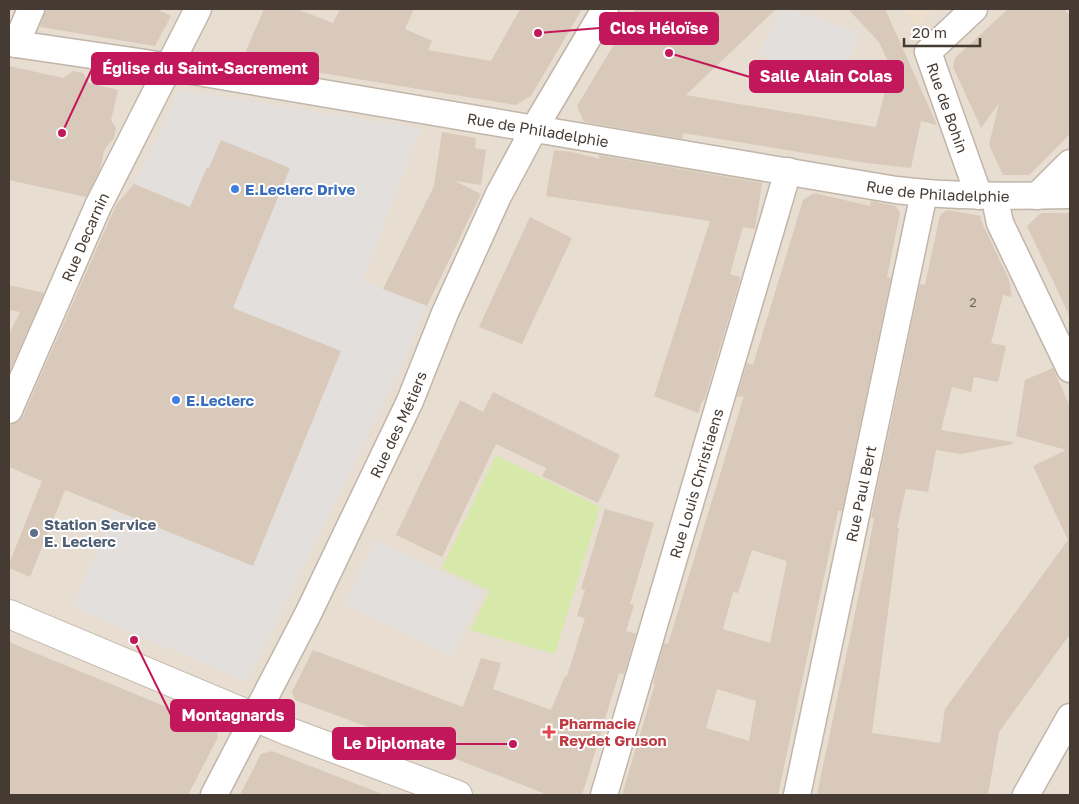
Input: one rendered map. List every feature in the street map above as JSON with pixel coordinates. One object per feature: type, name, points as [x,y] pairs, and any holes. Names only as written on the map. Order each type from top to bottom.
[{"type":"street","points":[[12,43],[31,9]]},
{"type":"street","name":"Rue Decarnin","points":[[9,410],[98,206],[198,9]]},
{"type":"street","name":"Rue des Métiers","points":[[214,795],[308,614],[410,401],[460,280],[498,196],[534,129],[606,9]]},
{"type":"street","name":"Rue de Bohin","points":[[974,9],[928,52],[988,196]]},
{"type":"street","name":"Rue de Philadelphie","points":[[12,43],[138,62],[924,193],[988,196],[1070,195]]},
{"type":"street","points":[[1037,196],[1070,163]]},
{"type":"street","name":"Rue Louis Christiaens","points":[[604,795],[788,171]]},
{"type":"street","name":"Rue Paul Bert","points":[[797,795],[924,193]]},
{"type":"street","points":[[988,196],[997,209],[1000,223],[1070,369]]},
{"type":"street","points":[[9,614],[255,718],[458,795]]},
{"type":"street","points":[[1026,795],[1070,716]]},
{"type":"shaded area","points":[[9,9],[1070,9],[1070,795],[9,795]]},
{"type":"shaded area","points":[[778,9],[787,9],[859,32],[841,82],[760,56]]},
{"type":"shaded area","points":[[901,9],[935,9],[917,26]]},
{"type":"shaded area","points":[[179,90],[421,128],[362,281],[427,306],[397,375],[247,682],[73,607],[114,510],[253,566],[341,351],[233,308],[262,236],[134,184]]},
{"type":"shaded area","points":[[375,540],[483,592],[452,656],[345,604]]},
{"type":"green space","points":[[496,455],[600,507],[555,654],[470,630],[490,591],[442,568]]},
{"type":"building","points":[[46,9],[157,9],[171,16],[155,46],[40,27]]},
{"type":"building","points":[[264,9],[297,9],[333,23],[340,9],[414,9],[405,29],[432,41],[428,50],[491,61],[520,9],[582,9],[531,96],[516,105],[242,60]]},
{"type":"building","points":[[635,9],[776,9],[686,95],[876,127],[891,68],[879,42],[848,9],[885,9],[937,125],[921,121],[911,168],[866,163],[683,133],[682,139],[584,122],[577,106]]},
{"type":"building","points":[[1008,9],[1064,9],[1070,15],[1070,134],[1029,175],[1003,175],[989,145],[999,103],[981,128],[953,67],[955,58]]},
{"type":"building","points":[[9,66],[63,78],[73,71],[83,73],[89,83],[118,90],[111,120],[116,128],[114,138],[104,150],[100,170],[86,197],[9,180]]},
{"type":"building","points":[[442,132],[476,138],[475,148],[486,150],[481,185],[455,181],[481,194],[427,306],[383,289],[434,186]]},
{"type":"building","name":"E.Leclerc","points":[[221,140],[290,168],[233,308],[341,351],[253,566],[65,490],[30,577],[9,568],[42,481],[9,467],[9,425],[17,422],[23,416],[116,205],[134,184],[190,207]]},
{"type":"building","points":[[554,150],[600,159],[598,155],[762,183],[755,229],[743,227],[730,274],[740,277],[740,280],[704,401],[702,401],[698,413],[654,396],[710,221],[546,196]]},
{"type":"building","points":[[814,193],[870,206],[871,201],[896,206],[900,213],[887,277],[891,278],[842,511],[838,511],[778,795],[622,795],[655,684],[653,683],[664,643],[668,644],[744,396],[737,397],[747,363],[753,365],[803,200]],"holes":[[[752,550],[787,561],[770,643],[723,629],[733,592],[738,593]],[[717,689],[756,701],[749,741],[706,728]]]},
{"type":"building","points":[[947,210],[981,216],[980,218],[1009,280],[1012,297],[1003,295],[991,343],[1006,346],[998,382],[974,377],[971,392],[952,387],[941,430],[1013,442],[1013,444],[961,454],[936,450],[928,492],[906,489],[897,528],[899,528],[872,733],[940,743],[945,709],[1068,540],[1033,466],[1066,450],[1016,436],[1025,380],[1053,368],[1070,407],[1070,634],[999,732],[988,795],[817,795],[869,546],[874,518],[871,518],[920,284],[925,285],[940,215]]},
{"type":"building","points":[[1041,213],[1070,213],[1070,317],[1027,226]]},
{"type":"building","points":[[530,217],[572,238],[522,344],[479,327]]},
{"type":"building","points":[[9,285],[44,293],[9,373],[9,334],[20,312],[9,310]]},
{"type":"building","points":[[493,392],[620,455],[598,503],[542,476],[546,468],[496,444],[442,557],[396,535],[460,400],[483,412]]},
{"type":"building","points":[[605,509],[654,523],[630,604],[634,605],[626,631],[636,634],[624,674],[619,673],[582,795],[548,795],[451,757],[457,741],[421,727],[414,744],[295,700],[292,692],[313,650],[463,707],[481,658],[501,663],[493,689],[551,710],[565,676],[567,676],[585,618],[577,616],[585,590],[581,589]]},
{"type":"building","points":[[9,642],[215,727],[218,737],[188,795],[9,795]]},
{"type":"building","points":[[272,751],[382,794],[240,795],[261,754]]},
{"type":"place","name":"Clos Héloïse","points":[[538,33]]},
{"type":"place","name":"Salle Alain Colas","points":[[669,53]]},
{"type":"place","name":"Église du Saint-Sacrement","points":[[62,133]]},
{"type":"place","name":"E.Leclerc Drive","points":[[235,189]]},
{"type":"place","name":"E.Leclerc","points":[[176,400]]},
{"type":"place","name":"Station Service E. Leclerc","points":[[34,533]]},
{"type":"place","name":"Montagnards","points":[[134,640]]},
{"type":"place","name":"Pharmacie Reydet Gruson","points":[[549,732]]},
{"type":"place","name":"Le Diplomate","points":[[513,744]]}]
